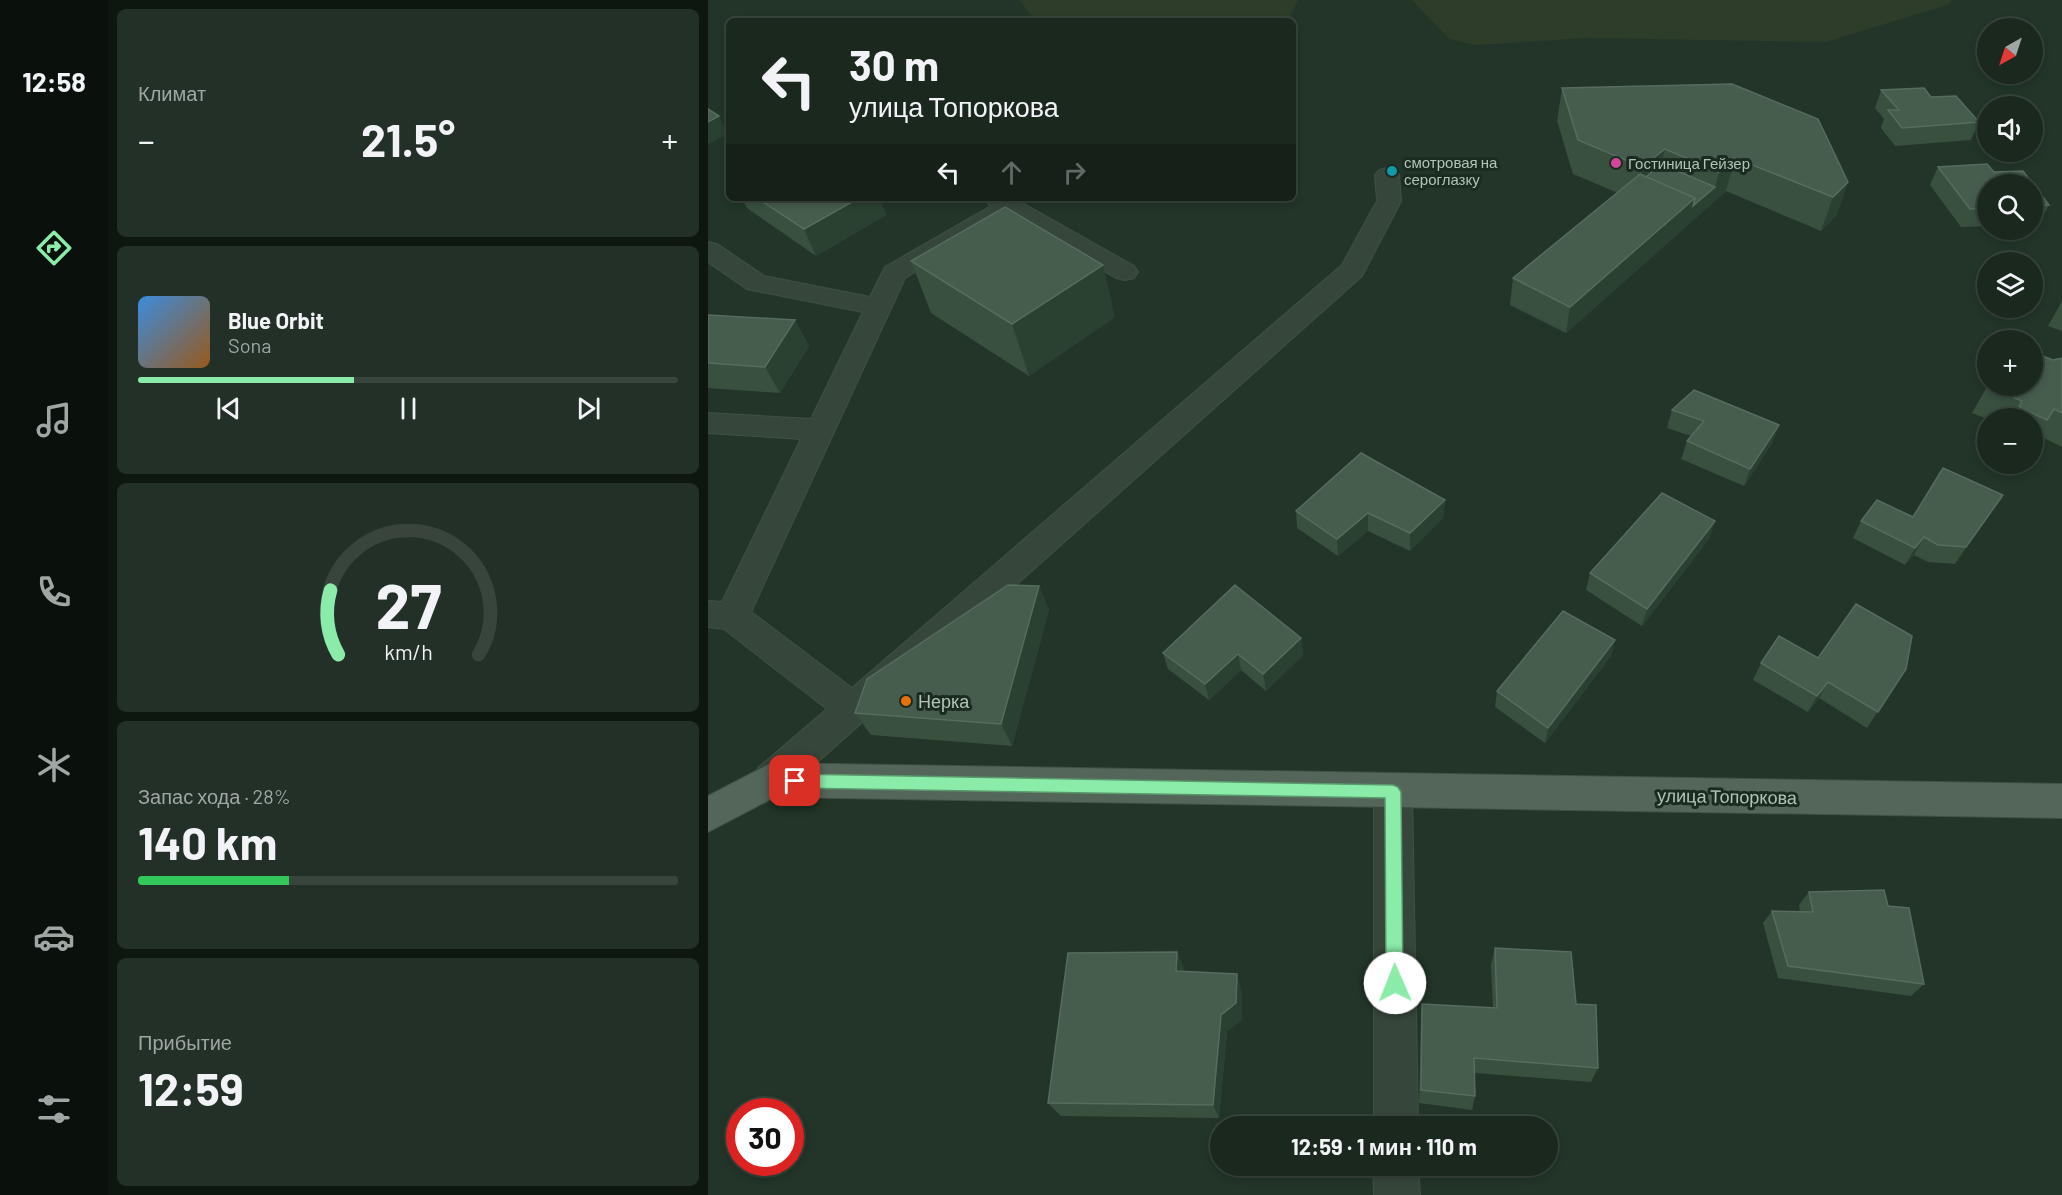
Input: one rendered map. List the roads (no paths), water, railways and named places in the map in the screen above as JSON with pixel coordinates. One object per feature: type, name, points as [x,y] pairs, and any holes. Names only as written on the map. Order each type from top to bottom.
[{"type":"main road","name":"улица Топоркова","points":[[771,780],[1393,792],[2062,801]]},
{"type":"main road","points":[[708,815],[771,780]]},
{"type":"street","points":[[771,780],[1353,270],[1389,201],[1387,176]]},
{"type":"street","points":[[853,709],[720,615],[820,430],[894,273],[1002,202],[1125,272]]},
{"type":"street","points":[[708,250],[756,283],[879,307]]},
{"type":"street","points":[[708,423],[820,430]]},
{"type":"street","points":[[1393,792],[1396,1116]]},
{"type":"street","points":[[1396,1176],[1397,1195]]},
{"type":"place","name":"Гостиница Гейзер","points":[[1616,163]]},
{"type":"place","name":"смотровая на сероглазку","points":[[1392,171]]},
{"type":"place","name":"Нерка","points":[[906,701]]}]
